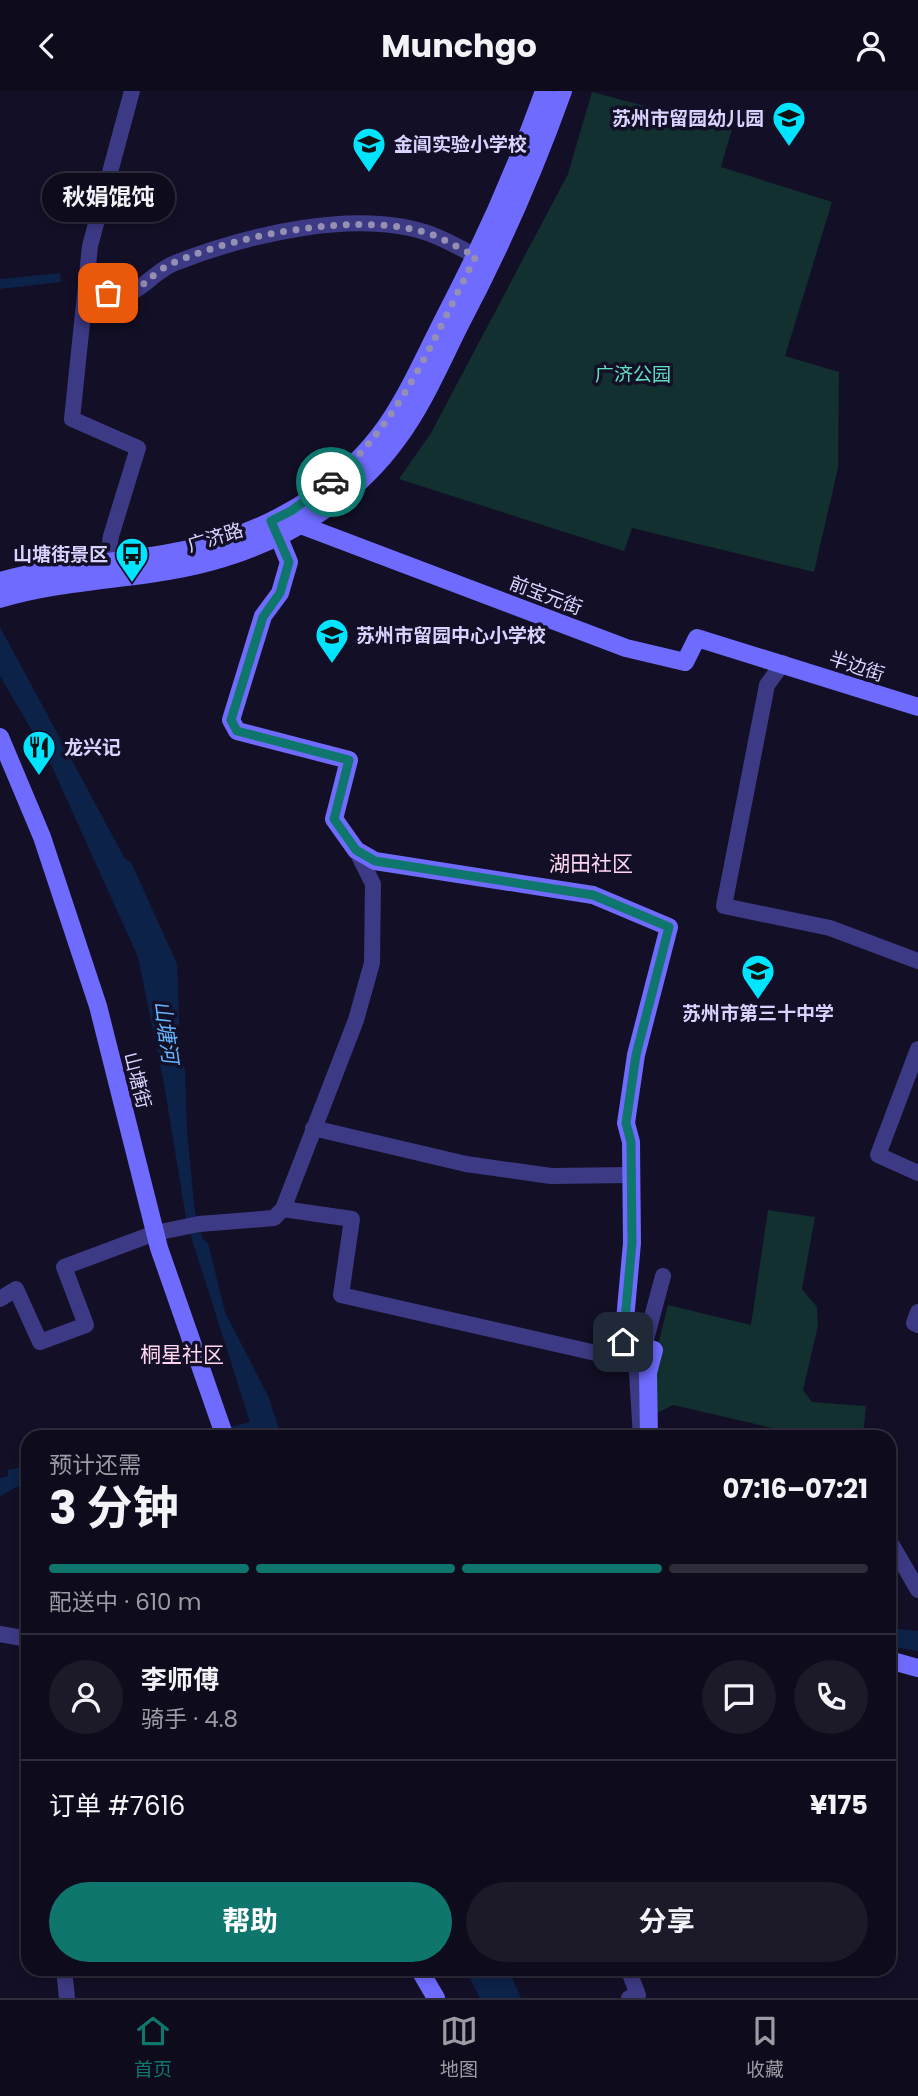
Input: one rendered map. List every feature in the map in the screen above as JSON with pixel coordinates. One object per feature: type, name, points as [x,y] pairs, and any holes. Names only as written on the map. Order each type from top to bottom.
[{"type":"street","points":[[107,561],[111,536],[138,449],[72,419],[88,293],[90,246],[132,91]]},
{"type":"street","name":"广济路","points":[[296,518],[382,432],[508,190],[544,91]]},
{"type":"street","name":"广济路","points":[[0,581],[192,567],[275,529],[362,479],[406,426],[519,210],[563,91]]},
{"type":"street","points":[[88,293],[129,294],[172,264],[240,242],[309,227],[381,225],[410,230],[432,235],[476,256]]},
{"type":"street","name":"前宝元街","points":[[296,518],[626,648],[685,662],[696,638],[783,663]]},
{"type":"street","points":[[0,1299],[16,1289],[40,1342],[86,1325],[64,1268],[155,1233],[199,1224],[274,1218],[283,1209],[356,1020],[372,963],[373,884],[356,850],[334,819],[349,760],[237,731],[231,720],[263,617],[280,593],[289,562],[275,529]]},
{"type":"street","name":"广济路","points":[[0,599],[107,561],[189,550],[275,529]]},
{"type":"street","points":[[783,663],[767,685],[724,906],[830,928],[918,961]]},
{"type":"street","name":"半边街","points":[[783,663],[918,707]]},
{"type":"street","name":"山塘街","points":[[0,737],[42,837],[98,1006],[155,1233],[223,1430]]},
{"type":"street","points":[[283,1209],[352,1219],[341,1295],[609,1356],[623,1342],[632,1243],[631,1142],[626,1123],[636,1055],[669,927],[593,895],[375,861],[356,850]]},
{"type":"street","points":[[918,1049],[878,1155],[918,1173]]},
{"type":"street","points":[[313,1128],[466,1164],[551,1176],[631,1174]]},
{"type":"street","points":[[640,1430],[637,1373],[663,1276]]},
{"type":"street","points":[[918,1312],[914,1323],[918,1325]]},
{"type":"street","points":[[623,1342],[654,1350],[648,1373],[649,1430]]},
{"type":"street","points":[[896,1552],[918,1590]]},
{"type":"street","points":[[0,1634],[21,1638]]},
{"type":"street","points":[[896,1662],[918,1668]]},
{"type":"street","points":[[65,1976],[67,1998]]},
{"type":"street","points":[[423,1976],[436,1998]]},
{"type":"street","points":[[629,1998],[638,1995],[631,1976]]},
{"type":"green space","name":"广济公园","points":[[592,92],[732,129],[721,167],[832,202],[785,356],[839,372],[838,468],[814,572],[632,528],[624,551],[399,479],[431,433],[568,174]]},
{"type":"green space","points":[[768,1210],[815,1217],[802,1289],[817,1307],[818,1325],[803,1390],[812,1402],[866,1406],[864,1430],[781,1430],[673,1405],[653,1415],[651,1373],[668,1305],[751,1325]]},
{"type":"water","points":[[60,273],[61,282],[0,289],[0,279]]},
{"type":"water","name":"山塘河","points":[[0,627],[124,857],[132,864],[177,964],[180,1048],[185,1071],[187,1131],[195,1212],[202,1238],[208,1243],[225,1312],[268,1396],[280,1430],[217,1430],[250,1422],[187,1224],[164,1084],[138,957],[49,760],[0,676]]},
{"type":"water","points":[[21,1467],[21,1485],[0,1496],[0,1478],[8,1476],[8,1470]]},
{"type":"water","points":[[896,1629],[918,1631],[918,1651],[896,1647]]},
{"type":"water","points":[[469,1976],[511,1976],[521,1998],[480,1998]]},
{"type":"way so far","points":[[108,293],[129,294],[172,264],[240,242],[309,227],[381,225],[410,230],[432,235],[476,256],[382,432],[331,482]]},
{"type":"place","name":"苏州市留园幼儿园","points":[[789,148]]},
{"type":"place","name":"金阊实验小学校","points":[[369,174]]},
{"type":"place","name":"秋娟馄饨","points":[[108,293]]},
{"type":"place","name":"山塘街景区","points":[[132,584]]},
{"type":"place","name":"苏州市留园中心小学校","points":[[332,665]]},
{"type":"place","name":"龙兴记","points":[[39,777]]},
{"type":"place","name":"苏州市第三十中学","points":[[758,1001]]},
{"type":"district","name":"湖田社区","points":[[591,864]]},
{"type":"district","name":"桐星社区","points":[[182,1355]]},
{"type":"route","points":[[331,482],[285,515],[271,521],[289,562],[280,593],[263,617],[231,720],[237,731],[349,760],[334,819],[356,850],[375,861],[593,895],[669,927],[636,1055],[626,1123],[631,1142],[632,1243],[629,1301],[623,1342]]}]
